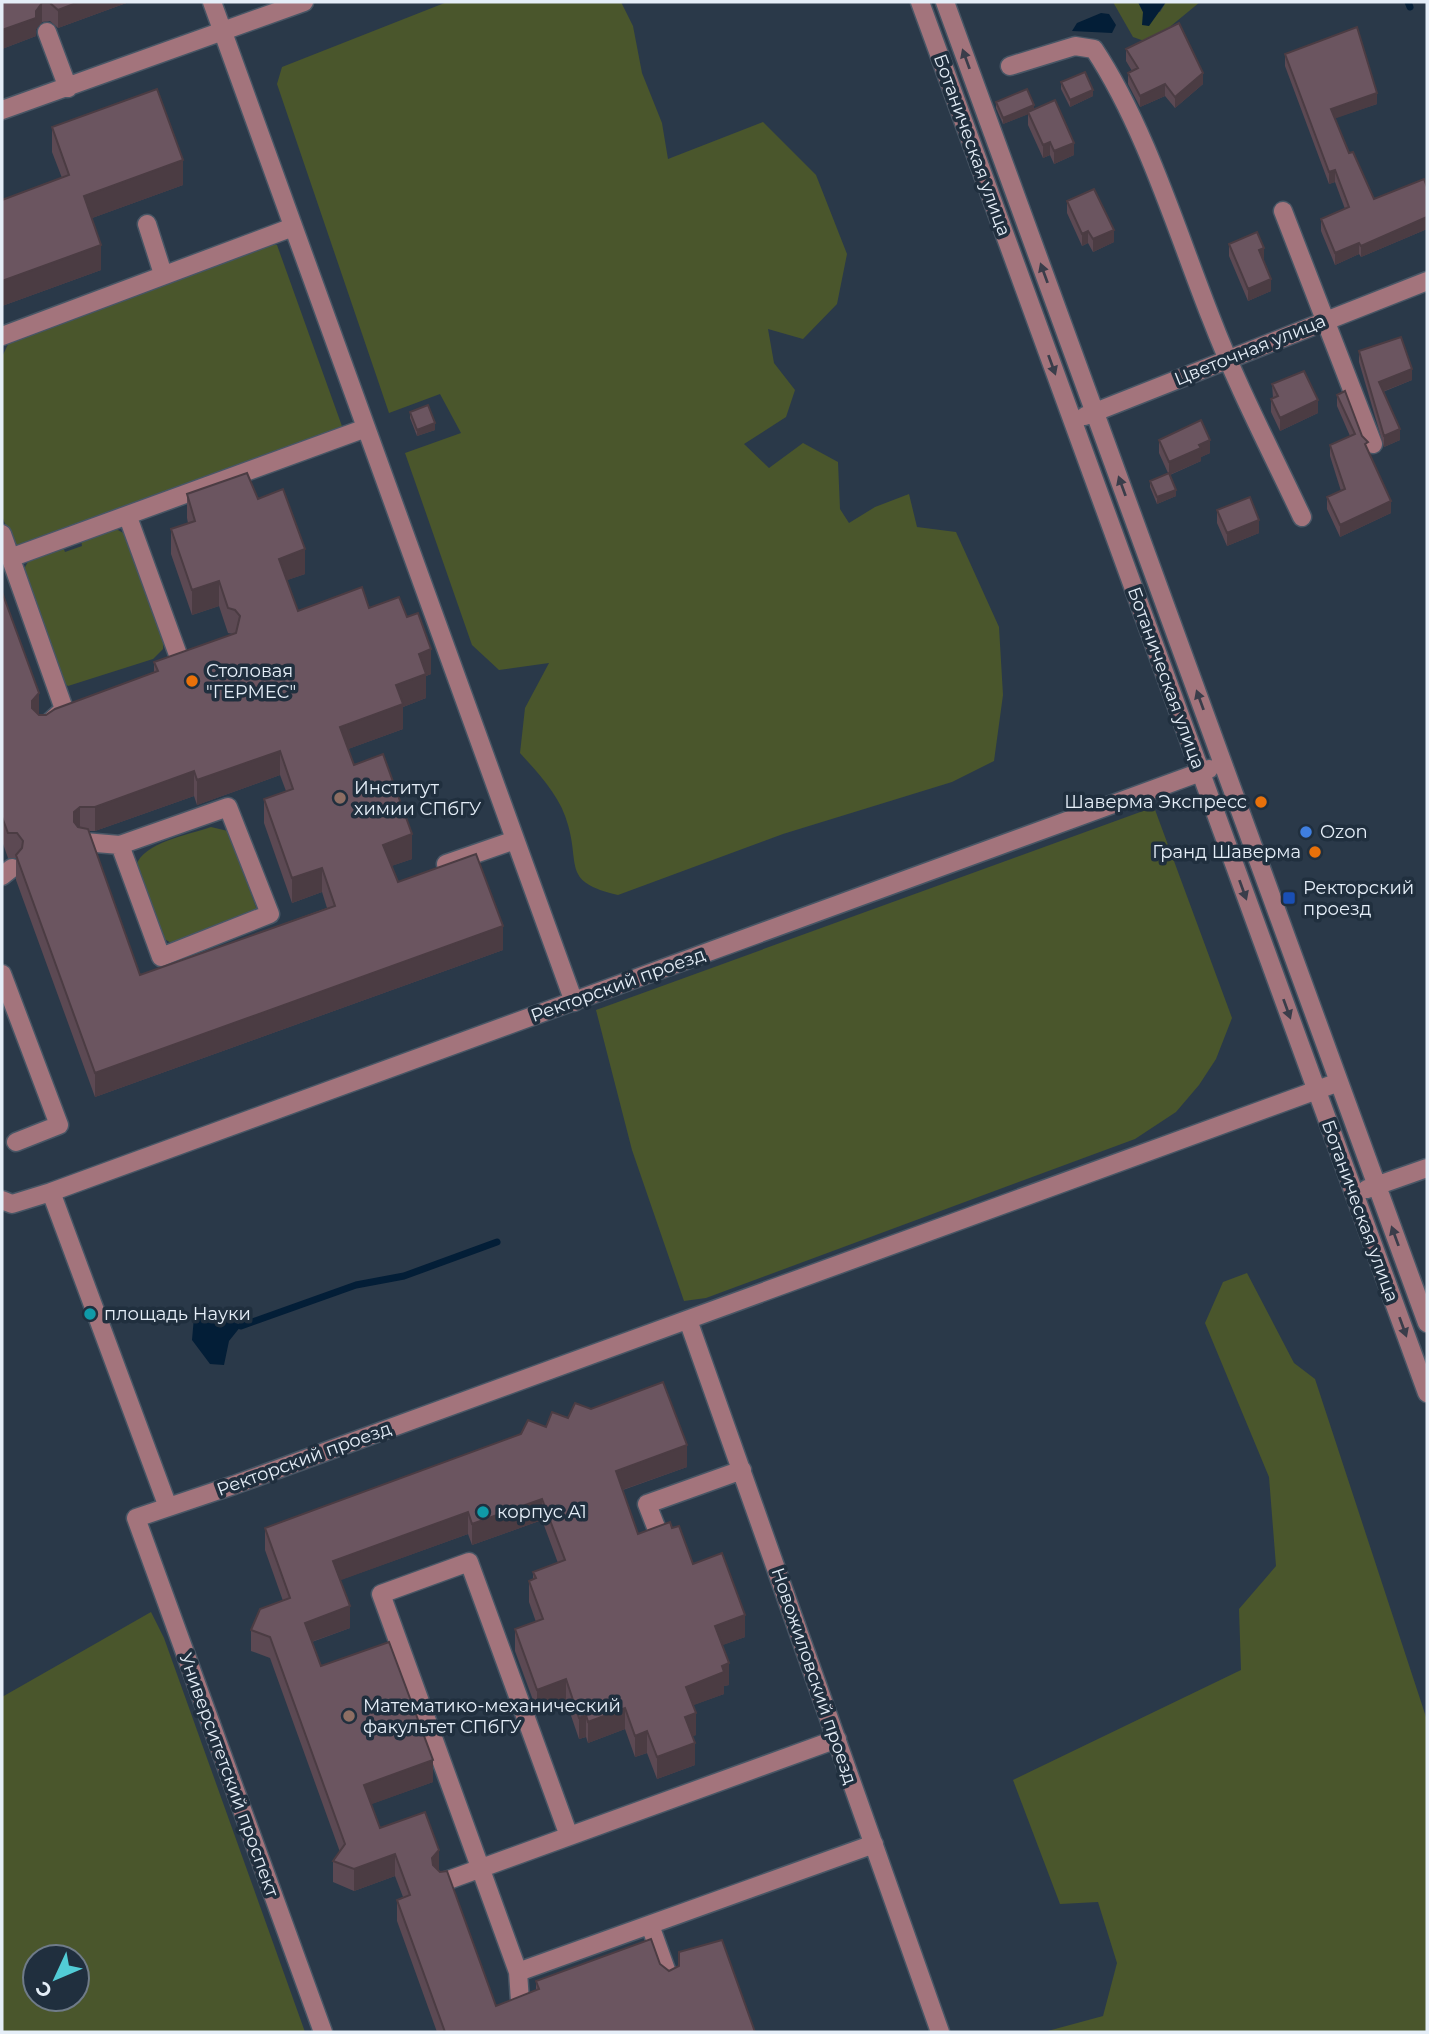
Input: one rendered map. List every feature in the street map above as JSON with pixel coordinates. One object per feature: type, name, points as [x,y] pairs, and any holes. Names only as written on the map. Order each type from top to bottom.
[{"type":"street","points":[[212,2],[574,1002]]},
{"type":"street","points":[[2,110],[304,2]]},
{"type":"street","name":"Ботаническая улица","points":[[920,2],[1427,1393]]},
{"type":"street","name":"Ботаническая улица","points":[[945,2],[1427,1323]]},
{"type":"street","points":[[47,32],[68,88]]},
{"type":"street","points":[[1010,66],[1074,46],[1094,49],[1108,70],[1148,158],[1228,358],[1302,517]]},
{"type":"street","points":[[1283,211],[1373,444]]},
{"type":"street","points":[[147,224],[163,274]]},
{"type":"street","points":[[2,336],[163,274],[293,228]]},
{"type":"street","name":"Цветочная улица","points":[[1072,420],[1427,281]]},
{"type":"street","points":[[10,558],[366,428]]},
{"type":"street","points":[[128,517],[181,663]]},
{"type":"street","points":[[2,534],[64,709]]},
{"type":"street","points":[[43,729],[64,709],[83,702]]},
{"type":"street","name":"Ректорский проезд","points":[[7,1202],[51,1192],[1223,764]]},
{"type":"street","points":[[84,842],[120,845],[228,807],[270,914],[161,957],[120,845]]},
{"type":"street","points":[[446,864],[515,840]]},
{"type":"street","points":[[2,974],[59,1125],[16,1142]]},
{"type":"street","name":"Ректорский проезд","points":[[136,1518],[1339,1082]]},
{"type":"street","points":[[1354,1194],[1427,1168]]},
{"type":"street","points":[[51,1192],[168,1507]]},
{"type":"street","name":"Новожиловский проезд","points":[[688,1320],[940,2032]]},
{"type":"street","points":[[656,1527],[647,1504],[742,1470]]},
{"type":"street","name":"Университетский проспект","points":[[136,1518],[323,2032]]},
{"type":"street","points":[[520,2001],[518,1972],[381,1594],[469,1562],[569,1836]]},
{"type":"street","points":[[443,1882],[837,1739]]},
{"type":"street","points":[[518,1972],[874,1844]]},
{"type":"street","points":[[650,1925],[670,1981]]},
{"type":"green space","points":[[447,2],[621,2],[633,26],[642,73],[662,123],[668,159],[763,122],[816,175],[847,254],[837,304],[803,339],[768,329],[774,363],[795,390],[786,417],[744,444],[769,468],[803,443],[838,462],[840,509],[849,523],[875,507],[909,494],[917,527],[956,532],[999,627],[1003,695],[994,761],[952,782],[783,834],[618,895],[600,890],[581,878],[576,870],[565,815],[548,786],[520,753],[525,708],[549,663],[499,670],[472,645],[405,453],[461,433],[440,394],[389,413],[277,84],[282,67]]},
{"type":"green space","points":[[1113,2],[1138,2],[1143,12],[1160,12],[1166,2],[1200,2],[1160,35],[1147,42],[1133,37]]},
{"type":"green space","points":[[277,245],[343,429],[17,546],[13,544],[2,516],[2,357],[10,340]]},
{"type":"green space","points":[[116,529],[127,535],[164,633],[163,649],[153,659],[68,686],[62,682],[24,569],[29,560],[63,547],[65,552],[82,546],[81,540]]},
{"type":"green space","points":[[1154,807],[1232,1018],[1216,1059],[1176,1112],[1135,1139],[706,1298],[684,1301],[632,1150],[596,1010]]},
{"type":"green space","points":[[211,827],[228,831],[257,910],[173,944],[161,937],[136,866],[140,858],[157,845]]},
{"type":"green space","points":[[1247,1273],[1294,1363],[1315,1379],[1427,1720],[1427,2032],[1044,2032],[1103,2016],[1117,1963],[1098,1902],[1060,1904],[1013,1780],[1241,1670],[1239,1609],[1276,1566],[1269,1477],[1205,1323],[1223,1282]]},
{"type":"green space","points":[[151,1612],[164,1638],[305,2032],[2,2032],[2,1697]]},
{"type":"water","points":[[1138,2],[1166,2],[1149,26],[1142,25],[1143,12]]},
{"type":"water","points":[[1101,13],[1109,14],[1116,25],[1112,33],[1072,31],[1077,23]]},
{"type":"water","points":[[212,1315],[230,1318],[241,1326],[229,1341],[224,1365],[210,1364],[192,1340],[194,1317]]},
{"type":"building","points":[[2,2],[79,2],[58,10],[50,3],[42,3],[36,11],[36,18],[2,30]]},
{"type":"building","points":[[1179,23],[1203,73],[1175,97],[1165,84],[1140,96],[1128,73],[1138,68],[1126,49]]},
{"type":"building","points":[[1357,27],[1377,93],[1331,109],[1349,153],[1353,152],[1374,199],[1424,179],[1427,187],[1427,217],[1361,246],[1359,243],[1335,253],[1321,219],[1349,207],[1335,170],[1329,172],[1285,54]]},
{"type":"building","points":[[1085,72],[1093,90],[1070,100],[1061,82]]},
{"type":"building","points":[[157,89],[183,160],[84,196],[101,245],[2,281],[2,200],[69,175],[52,127]]},
{"type":"building","points":[[1027,89],[1034,105],[1003,118],[996,102]]},
{"type":"building","points":[[1055,100],[1074,143],[1054,151],[1050,142],[1043,145],[1028,112]]},
{"type":"building","points":[[1094,189],[1114,230],[1093,239],[1088,231],[1082,234],[1067,201]]},
{"type":"building","points":[[1257,232],[1264,248],[1259,250],[1271,279],[1248,289],[1229,244]]},
{"type":"building","points":[[1401,337],[1412,369],[1379,382],[1400,429],[1384,436],[1359,351]]},
{"type":"building","points":[[1304,371],[1318,400],[1280,418],[1271,399],[1278,396],[1272,384]]},
{"type":"building","points":[[1345,391],[1391,501],[1340,525],[1327,497],[1345,489],[1330,445],[1355,434],[1337,395]]},
{"type":"building","points":[[428,405],[435,423],[417,430],[410,412]]},
{"type":"building","points":[[1201,420],[1210,440],[1199,445],[1201,448],[1169,462],[1159,440]]},
{"type":"building","name":"Институт химии СПбГУ","points":[[247,473],[258,499],[283,489],[305,549],[279,559],[298,611],[362,587],[369,608],[399,597],[407,617],[418,613],[431,649],[419,654],[426,674],[396,685],[403,704],[340,727],[354,765],[383,754],[412,834],[383,845],[398,882],[476,854],[503,926],[95,1073],[16,855],[22,848],[23,841],[17,833],[8,833],[2,817],[2,592],[39,693],[32,701],[32,708],[39,715],[46,715],[55,709],[158,671],[154,662],[236,633],[240,616],[235,610],[228,608],[219,581],[192,590],[171,529],[195,521],[187,494]],"holes":[[[280,751],[293,789],[264,799],[292,878],[322,868],[335,906],[140,975],[88,829],[78,827],[74,822],[74,812],[80,807],[95,807],[194,771],[197,780]]]},
{"type":"building","points":[[1169,473],[1176,490],[1157,497],[1150,481]]},
{"type":"building","points":[[1250,497],[1259,520],[1227,533],[1217,510]]},
{"type":"building","name":"Математико-механический факультет СПбГУ","points":[[663,1382],[687,1445],[616,1471],[638,1534],[670,1522],[672,1528],[679,1526],[693,1564],[722,1553],[745,1615],[715,1626],[729,1663],[722,1666],[724,1672],[686,1687],[696,1713],[685,1717],[695,1743],[657,1757],[647,1731],[635,1736],[625,1708],[588,1722],[586,1715],[579,1718],[566,1679],[537,1690],[515,1629],[543,1619],[529,1581],[536,1578],[533,1572],[565,1560],[542,1499],[472,1524],[468,1512],[333,1561],[350,1606],[305,1623],[321,1666],[389,1642],[433,1760],[364,1785],[380,1828],[425,1812],[439,1850],[432,1858],[433,1865],[440,1872],[447,1871],[496,2006],[539,1989],[536,1981],[651,1939],[660,1964],[669,1971],[679,1966],[679,1952],[722,1940],[755,2032],[445,2032],[397,1900],[410,1895],[395,1854],[354,1869],[333,1861],[345,1844],[270,1637],[251,1630],[260,1609],[290,1598],[265,1528],[521,1434],[528,1420],[546,1427],[552,1412],[568,1418],[575,1403],[591,1409]]},
{"type":"waterway","points":[[1408,2],[1410,7]]},
{"type":"waterway","points":[[241,1326],[356,1285],[404,1276],[497,1242]]},
{"type":"place","name":"Столовая \"ГЕРМЕС\"","points":[[192,681]]},
{"type":"place","name":"Институт химии СПбГУ","points":[[340,798]]},
{"type":"place","name":"Шаверма Экспресс","points":[[1261,802]]},
{"type":"place","name":"Ozon","points":[[1306,832]]},
{"type":"place","name":"Гранд Шаверма","points":[[1315,852]]},
{"type":"place","name":"Ректорский проезд","points":[[1289,898]]},
{"type":"place","name":"площадь Науки","points":[[90,1314]]},
{"type":"place","name":"корпус А1","points":[[483,1512]]},
{"type":"place","name":"Математико-механический факультет СПбГУ","points":[[349,1716]]}]
